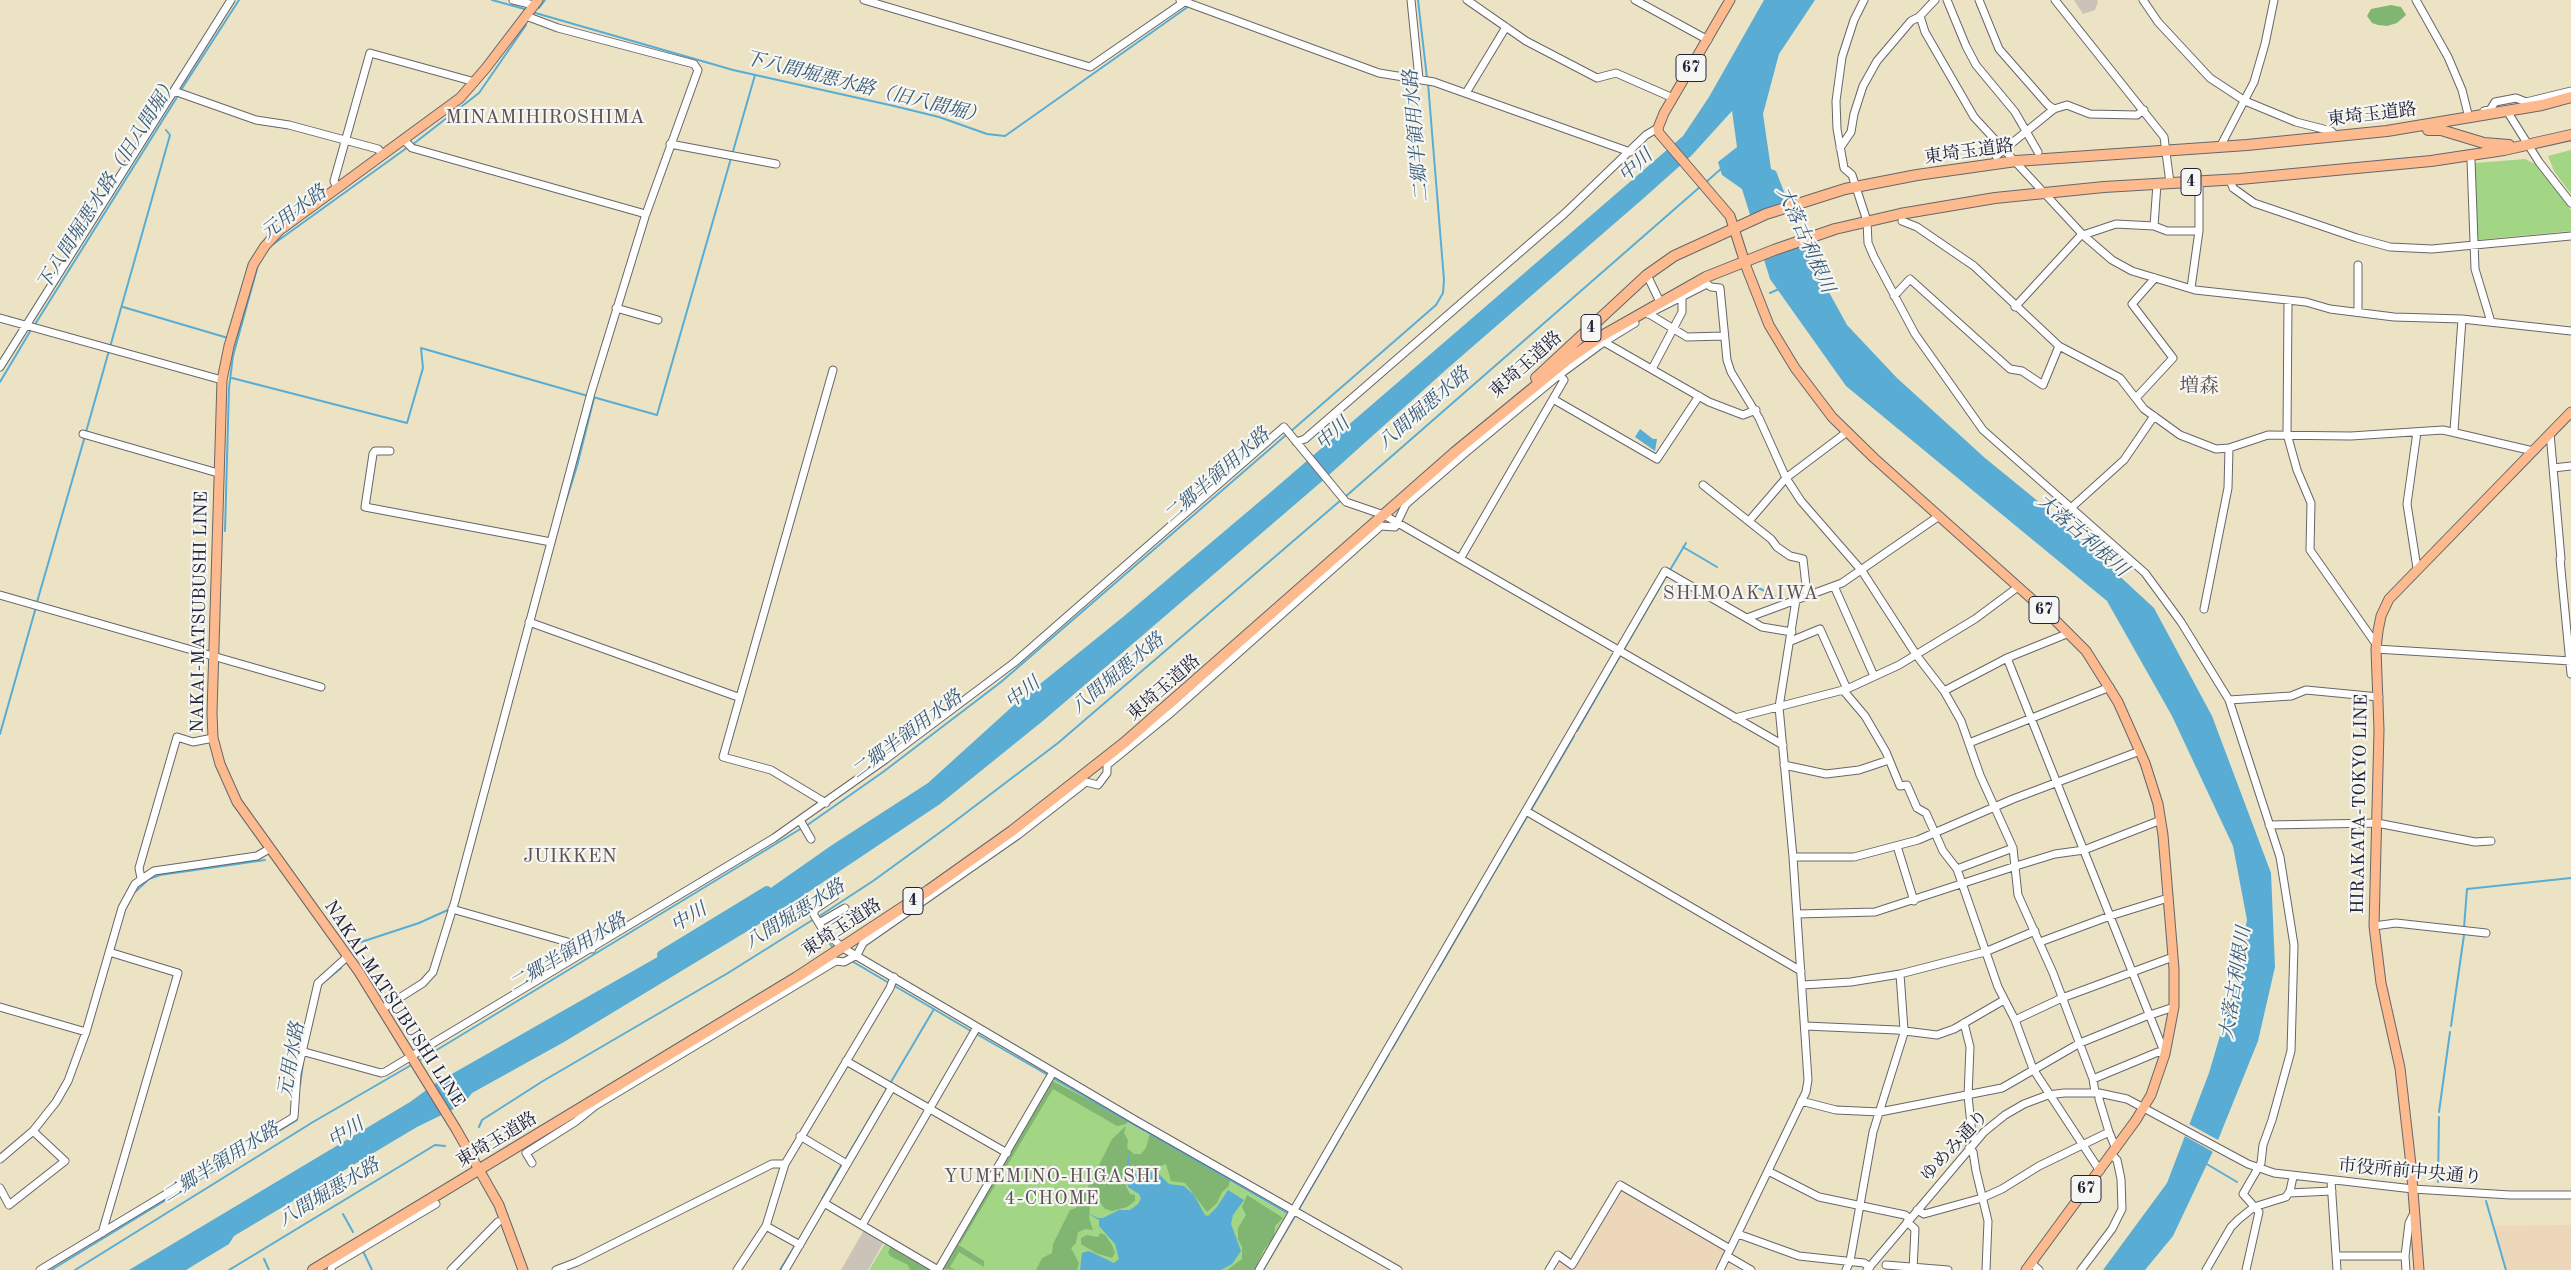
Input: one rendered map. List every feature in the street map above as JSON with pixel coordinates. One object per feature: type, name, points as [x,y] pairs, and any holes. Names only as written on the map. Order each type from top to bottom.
[{"type":"highway","name":"東埼玉道路","points":[[313,1270],[843,948],[1012,830],[1124,743],[1455,452],[1647,276],[1674,256],[1780,209],[1850,188],[1926,174],[2016,161],[2220,147],[2400,129],[2507,111],[2571,97]]},
{"type":"highway","points":[[2400,129],[2441,130],[2484,143],[2528,146]]},
{"type":"highway","name":"東埼玉道路","points":[[1455,452],[1566,362],[1600,337],[1662,305],[1706,277],[1801,240],[1855,224],[1995,198],[2156,184],[2230,180],[2431,161],[2528,146],[2571,135]]},
{"type":"main road","name":"67","points":[[1730,0],[1673,98],[1658,128],[1662,137],[1738,226],[1761,307],[1777,341],[1812,392],[1847,432],[2069,633],[2086,651],[2110,687],[2140,751],[2154,791],[2161,820],[2173,957],[2174,1007],[2160,1074],[2145,1107],[2029,1267]]},
{"type":"main road","name":"NAKAI-MATSUBUSHI LINE","points":[[523,1270],[504,1216],[456,1129],[348,956],[269,849],[230,789],[220,764],[213,738],[213,656],[222,380],[253,265],[260,253],[280,230],[451,105],[474,82],[536,3]]},
{"type":"main road","name":"HIRAKATA-TOKYO LINE","points":[[2419,1270],[2413,1189],[2400,1068],[2381,983],[2374,926],[2379,697],[2376,646],[2381,616],[2389,599],[2417,568],[2571,412]]},
{"type":"street","points":[[0,367],[231,0]]},
{"type":"street","points":[[513,0],[536,3]]},
{"type":"street","points":[[864,0],[1090,67],[1184,1],[1379,73],[1434,82],[1630,152]]},
{"type":"street","points":[[1411,0],[1418,79]]},
{"type":"street","points":[[1467,0],[1526,41],[1596,78],[1616,73],[1673,98]]},
{"type":"street","points":[[1635,0],[1708,40]]},
{"type":"street","points":[[1864,0],[1849,32],[1836,86],[1840,148],[1844,168],[1852,175],[1850,188],[1867,221],[1868,243],[1894,296],[1916,334],[1983,430],[2145,573],[2181,622],[2229,700],[2280,857],[2294,944],[2291,1050],[2272,1120],[2263,1144],[2261,1163],[2243,1194],[2259,1212],[2246,1270]]},
{"type":"street","points":[[1840,148],[1851,132],[1854,114],[1863,86],[1877,60],[1911,21],[1920,16],[1935,0]]},
{"type":"street","points":[[1947,0],[1976,65],[2015,112],[2025,133],[2038,152]]},
{"type":"street","points":[[1980,0],[1999,48],[2048,105],[2054,109]]},
{"type":"street","points":[[2055,0],[2164,137],[2170,183]]},
{"type":"street","points":[[2143,0],[2158,22],[2210,78],[2245,101],[2296,122],[2332,131],[2336,136]]},
{"type":"street","points":[[2220,147],[2245,101],[2259,66],[2274,0]]},
{"type":"street","points":[[2416,0],[2448,57],[2469,116],[2490,110],[2495,102],[2516,98],[2526,102],[2571,91]]},
{"type":"street","points":[[382,1009],[422,983],[433,972],[479,822],[529,622],[616,308],[644,214],[698,70],[694,64],[558,28],[526,16]]},
{"type":"street","points":[[1920,16],[1925,32],[1974,117],[2005,148],[2083,234],[2112,260],[2132,271],[2192,288],[2394,317],[2462,319],[2571,331]]},
{"type":"street","points":[[1466,93],[1506,28]]},
{"type":"street","points":[[337,188],[334,181],[370,53],[474,82]]},
{"type":"street","points":[[174,91],[256,120],[378,149],[383,155]]},
{"type":"street","points":[[1996,156],[2054,109],[2067,105],[2090,114],[2138,115],[2144,110]]},
{"type":"street","points":[[2507,111],[2528,146],[2571,203]]},
{"type":"street","points":[[1296,442],[1304,439],[1564,214],[1646,136],[1658,128]]},
{"type":"street","points":[[404,140],[412,148],[644,214]]},
{"type":"street","points":[[670,144],[776,164]]},
{"type":"street","points":[[2470,160],[2475,269],[2491,322]]},
{"type":"street","points":[[2230,180],[2233,188],[2254,203],[2373,243],[2411,249],[2474,246],[2571,236]]},
{"type":"street","points":[[2192,288],[2199,231],[2199,181]]},
{"type":"street","points":[[2154,226],[2156,184]]},
{"type":"street","points":[[1902,221],[1918,228],[1974,266],[2015,307],[2059,346],[2120,378],[2154,416],[2180,435],[2216,450],[2268,435],[2351,436],[2444,430],[2533,451]]},
{"type":"street","points":[[2015,307],[2083,234],[2116,224],[2154,226],[2167,231],[2199,231]]},
{"type":"street","points":[[2358,265],[2358,312]]},
{"type":"street","points":[[1647,276],[1662,305]]},
{"type":"street","points":[[2136,398],[2173,358],[2132,304],[2155,278]]},
{"type":"street","points":[[1894,296],[1910,279],[2010,370],[2022,371],[2043,385],[2059,346]]},
{"type":"street","points":[[532,1164],[526,1153],[575,1122],[596,1106],[836,961],[844,962],[857,955],[861,951],[863,943],[1018,836],[1086,782],[1098,785],[1107,773],[1107,766],[1172,712],[1381,526],[1393,528],[1406,504],[1559,375],[1604,342],[1662,305],[1707,284],[1711,288],[1720,288],[1727,360],[1731,372],[1756,410],[1786,478],[1801,501],[1862,571],[1917,656],[1944,691],[1961,721],[1994,807],[2014,848],[2015,878],[2018,895],[2040,942],[2093,1078],[2121,1179],[2122,1209],[2112,1229],[2081,1270]]},
{"type":"street","points":[[1652,369],[1682,312],[1682,296]]},
{"type":"street","points":[[2288,301],[2287,434],[2297,470],[2311,503],[2310,550],[2376,646],[2570,661]]},
{"type":"street","points":[[616,308],[658,320]]},
{"type":"street","points":[[1649,314],[1687,337],[1724,336]]},
{"type":"street","points":[[0,318],[222,380]]},
{"type":"street","points":[[2454,432],[2462,319]]},
{"type":"street","points":[[1604,342],[1699,396],[1743,415],[1756,410]]},
{"type":"street","points":[[826,803],[771,770],[723,757],[738,697],[833,370]]},
{"type":"street","points":[[1460,559],[1554,399],[1564,380],[1559,375]]},
{"type":"street","points":[[1554,399],[1657,459],[1699,396]]},
{"type":"street","points":[[2072,507],[2124,460],[2154,416]]},
{"type":"street","points":[[301,1052],[381,1073],[411,1057],[592,948],[800,820],[826,803],[1015,662],[1284,427],[1346,502],[1384,515],[1397,522],[1783,745]]},
{"type":"street","points":[[1749,521],[1786,478],[1847,432]]},
{"type":"street","points":[[2417,432],[2407,504],[2417,568]]},
{"type":"street","points":[[2550,433],[2571,674]]},
{"type":"street","points":[[83,434],[218,473]]},
{"type":"street","points":[[2204,609],[2228,488],[2228,448]]},
{"type":"street","points":[[390,451],[375,451],[373,454],[366,507],[551,542]]},
{"type":"street","points":[[2553,468],[2571,466]]},
{"type":"street","points":[[1703,485],[1771,539],[1777,547],[1790,556],[1803,559],[1807,595]]},
{"type":"street","points":[[1747,618],[1834,586],[1862,571],[1939,516]]},
{"type":"street","points":[[1259,1270],[1665,570],[1762,627],[1792,632]]},
{"type":"street","points":[[1834,586],[1874,676]]},
{"type":"street","points":[[1735,718],[1845,689],[1874,676],[1917,656],[1975,619],[2018,587]]},
{"type":"street","points":[[0,595],[321,687]]},
{"type":"street","points":[[1720,1270],[1801,1101],[1808,1080],[1803,985],[1800,971],[1793,857],[1779,707],[1796,600]]},
{"type":"street","points":[[529,622],[738,697]]},
{"type":"street","points":[[1791,641],[1820,629],[1845,689],[1864,716],[1889,760],[1900,786],[1907,785],[1916,808],[1926,813],[1943,851],[1957,869],[1964,884],[2004,1000],[2015,1020],[2033,1069],[2048,1095],[2100,1171]]},
{"type":"street","points":[[1944,691],[2007,658],[2069,633]]},
{"type":"street","points":[[2007,658],[2165,1054]]},
{"type":"street","points":[[1969,743],[2110,687]]},
{"type":"street","points":[[2229,700],[2291,696],[2306,690],[2379,697]]},
{"type":"street","points":[[141,878],[139,868],[176,736],[196,742],[213,738]]},
{"type":"street","points":[[1793,857],[1854,857],[1897,846],[2140,751]]},
{"type":"street","points":[[1784,765],[1826,774],[1859,770],[1889,760]]},
{"type":"street","points":[[1526,811],[1800,971]]},
{"type":"street","points":[[800,820],[811,839]]},
{"type":"street","points":[[1797,914],[1874,912],[1914,901],[2055,854],[2084,850],[2161,820]]},
{"type":"street","points":[[2269,825],[2376,823],[2474,842],[2491,841]]},
{"type":"street","points":[[1897,846],[1914,901]]},
{"type":"street","points":[[1957,869],[2014,848]]},
{"type":"street","points":[[0,1159],[33,1131],[56,1102],[68,1081],[86,1032],[124,900],[141,878],[163,870],[257,856],[269,849]]},
{"type":"street","points":[[835,890],[835,896],[814,910],[814,915],[819,924],[843,948],[977,1028],[1398,1270]]},
{"type":"street","points":[[2040,942],[2110,916],[2168,898]]},
{"type":"street","points":[[819,924],[845,908]]},
{"type":"street","points":[[452,909],[592,948]]},
{"type":"street","points":[[2374,926],[2396,923],[2486,933]]},
{"type":"street","points":[[1803,985],[1851,982],[1900,974],[1986,952],[2035,932]]},
{"type":"street","points":[[102,1233],[178,973],[109,952]]},
{"type":"street","points":[[40,1270],[294,1117],[297,1074],[318,983],[348,956]]},
{"type":"street","points":[[2015,1020],[2062,998],[2173,957]]},
{"type":"street","points":[[1846,1270],[1850,1261],[1858,1206],[1873,1132],[1904,1030],[1900,974]]},
{"type":"street","points":[[737,1270],[766,1226],[785,1164],[800,1136],[890,988],[894,977]]},
{"type":"street","points":[[1805,1026],[1904,1030],[1937,1035],[1964,1023],[2004,1000]]},
{"type":"street","points":[[0,1007],[86,1032]]},
{"type":"street","points":[[1801,1101],[1829,1109],[1880,1112],[2002,1088],[2080,1044],[2174,1007]]},
{"type":"street","points":[[1964,1023],[1970,1047],[1968,1096],[1972,1134],[1975,1140]]},
{"type":"street","points":[[862,1225],[977,1028]]},
{"type":"street","points":[[2093,1078],[2158,1052],[2165,1054]]},
{"type":"street","points":[[846,1061],[1007,1154]]},
{"type":"street","points":[[824,1203],[938,1270],[1053,1072]]},
{"type":"street","points":[[785,1270],[892,1087]]},
{"type":"street","name":"ゆめみ通り","points":[[1868,1268],[1975,1140],[2005,1114],[2048,1095],[2097,1092],[2127,1100],[2145,1107],[2248,1164]]},
{"type":"street","points":[[0,1188],[10,1206],[65,1161],[33,1131]]},
{"type":"street","points":[[1917,1210],[1924,1214],[1982,1198],[2002,1189],[2039,1166],[2109,1132]]},
{"type":"street","points":[[800,1136],[847,1164]]},
{"type":"street","points":[[1969,1148],[1974,1152],[1988,1221],[1986,1270]]},
{"type":"street","points":[[556,1270],[578,1262],[772,1164],[785,1164]]},
{"type":"street","name":"市役所前中央通り","points":[[2248,1164],[2258,1169],[2293,1177],[2413,1189],[2510,1195],[2571,1195]]},
{"type":"street","points":[[1768,1171],[1819,1197],[1904,1215],[1915,1229],[1913,1268]]},
{"type":"street","points":[[2206,1270],[2231,1228],[2254,1207],[2282,1199],[2289,1193],[2293,1177]]},
{"type":"street","points":[[2331,1181],[2337,1270]]},
{"type":"street","points":[[1549,1270],[1558,1255],[1572,1265],[1620,1185],[1730,1249]]},
{"type":"street","points":[[2289,1193],[2332,1191]]},
{"type":"street","points":[[331,1270],[332,1266],[436,1204]]},
{"type":"street","points":[[2406,1270],[2405,1256],[2409,1223],[2414,1213]]},
{"type":"street","points":[[451,1270],[498,1222]]},
{"type":"street","points":[[766,1226],[800,1245]]},
{"type":"street","points":[[1738,1234],[1799,1256],[1864,1263],[1868,1268]]},
{"type":"street","points":[[1727,1256],[1751,1270]]},
{"type":"street","points":[[2336,1256],[2405,1256]]},
{"type":"street","points":[[1886,1265],[1948,1270]]},
{"type":"street","points":[[2029,1267],[2039,1270]]},
{"type":"shaded area","points":[[2074,0],[2097,0],[2098,2],[2095,10],[2083,14]]},
{"type":"shaded area","points":[[1621,1190],[1725,1251],[1716,1270],[1556,1270],[1560,1263],[1572,1269]]},
{"type":"shaded area","points":[[2571,1225],[2571,1270],[2507,1270],[2494,1226]]},
{"type":"shaded area","points":[[864,1230],[884,1242],[868,1270],[841,1270]]},
{"type":"green space","points":[[2391,5],[2401,7],[2406,15],[2397,23],[2387,26],[2378,25],[2372,23],[2367,16],[2371,9]]},
{"type":"green space","points":[[2571,150],[2571,194],[2554,171],[2548,156]]},
{"type":"green space","points":[[2525,159],[2535,164],[2571,210],[2571,231],[2477,240],[2475,163]]},
{"type":"green space","points":[[1053,1079],[1290,1216],[1259,1270],[941,1270]]},
{"type":"green space","points":[[1052,1081],[1129,1120],[1126,1124],[1117,1126],[1053,1089],[960,1244],[958,1242]]},
{"type":"green space","points":[[1126,1126],[1124,1133],[1128,1140],[1127,1148],[1134,1154],[1141,1154],[1146,1148],[1150,1133],[1230,1178],[1229,1186],[1222,1192],[1217,1203],[1207,1212],[1185,1183],[1171,1181],[1166,1164],[1160,1166],[1156,1172],[1144,1168],[1140,1174],[1134,1170],[1126,1176],[1126,1186],[1130,1194],[1135,1195],[1135,1201],[1127,1207],[1112,1211],[1105,1209],[1099,1201],[1090,1205],[1089,1218],[1093,1230],[1086,1229],[1078,1232],[1076,1243],[1071,1248],[1079,1263],[1077,1270],[1036,1270],[1042,1258],[1052,1253],[1053,1244],[1070,1210],[1076,1208],[1080,1195],[1088,1188],[1091,1178],[1097,1176],[1094,1169],[1099,1165],[1112,1139]]},
{"type":"green space","points":[[1247,1195],[1283,1218],[1275,1226],[1274,1237],[1263,1251],[1255,1270],[1227,1270],[1242,1259],[1242,1247],[1238,1239],[1238,1228],[1246,1215],[1242,1207]]},
{"type":"green space","points":[[1100,1233],[1105,1235],[1112,1245],[1115,1253],[1112,1258],[1096,1253],[1081,1244],[1081,1238],[1087,1235],[1098,1237]]},
{"type":"green space","points":[[886,1242],[933,1270],[869,1270]]},
{"type":"green space","points":[[957,1244],[984,1261],[984,1267],[959,1252],[950,1267],[955,1270],[943,1269]]},
{"type":"green space","points":[[892,1245],[935,1270],[910,1270],[908,1265],[890,1256],[888,1252]]},
{"type":"water","name":"大落古利根川","points":[[1764,0],[1815,0],[1779,54],[1763,114],[1771,169],[1776,171],[1808,254],[1847,325],[1897,378],[1985,458],[2045,507],[2154,608],[2212,716],[2271,873],[2275,967],[2258,1041],[2216,1145],[2173,1236],[2145,1270],[2103,1270],[2167,1183],[2209,1073],[2234,988],[2247,920],[2233,846],[2172,716],[2107,601],[1846,386],[1770,279],[1742,189],[1722,175],[1718,162],[1737,147],[1732,111],[1692,155],[1448,368],[1320,483],[1044,720],[940,804],[774,915],[564,1042],[472,1093],[464,1104],[417,1127],[234,1236],[229,1244],[186,1270],[129,1270],[410,1102],[436,1083],[735,913],[832,845],[928,783],[1014,705],[1123,617],[1272,491],[1683,136],[1709,97]]},
{"type":"water","points":[[1640,429],[1653,439],[1657,439],[1655,451],[1635,437]]},
{"type":"water","points":[[1129,1154],[1129,1166],[1133,1172],[1141,1176],[1147,1170],[1155,1174],[1158,1173],[1169,1184],[1184,1186],[1194,1195],[1205,1215],[1208,1216],[1217,1207],[1228,1190],[1244,1200],[1233,1215],[1231,1224],[1241,1251],[1232,1264],[1221,1270],[1080,1270],[1082,1253],[1089,1251],[1114,1263],[1119,1259],[1115,1244],[1099,1226],[1099,1220],[1084,1211],[1098,1218],[1103,1218],[1119,1210],[1130,1210],[1138,1204],[1141,1198],[1139,1194],[1128,1187],[1127,1159]]},
{"type":"pier","points":[[1791,201],[1807,243],[1761,260],[1748,216]]},
{"type":"pier","points":[[2187,1123],[2220,1141],[2215,1153],[2183,1135]]},
{"type":"waterway","name":"下八間堀悪水路（旧八間堀）","points":[[181,90],[239,0]]},
{"type":"waterway","name":"下八間堀悪水路（旧八間堀）","points":[[492,0],[528,10]]},
{"type":"waterway","name":"元用水路","points":[[539,8],[545,0]]},
{"type":"waterway","name":"二郷半領用水路","points":[[1418,0],[1427,78]]},
{"type":"waterway","name":"下八間堀悪水路（旧八間堀）","points":[[532,12],[733,70],[894,106],[939,117],[987,134],[1005,136],[1189,6]]},
{"type":"waterway","name":"元用水路","points":[[412,145],[479,93],[526,25]]},
{"type":"waterway","points":[[144,132],[181,73]]},
{"type":"waterway","points":[[593,397],[657,415],[755,75]]},
{"type":"waterway","name":"二郷半領用水路","points":[[1290,432],[1436,305],[1443,293],[1444,280],[1428,83]]},
{"type":"waterway","name":"下八間堀悪水路（旧八間堀）","points":[[34,326],[179,94]]},
{"type":"waterway","points":[[86,432],[170,135],[166,130]]},
{"type":"waterway","name":"元用水路","points":[[272,245],[408,147]]},
{"type":"waterway","name":"八間堀悪水路","points":[[1705,183],[1722,168]]},
{"type":"waterway","name":"八間堀悪水路","points":[[1345,497],[1701,186]]},
{"type":"waterway","name":"元用水路","points":[[225,531],[229,388],[233,356],[258,265]]},
{"type":"waterway","points":[[1770,293],[1779,289]]},
{"type":"waterway","points":[[123,307],[228,338]]},
{"type":"waterway","name":"下八間堀悪水路（旧八間堀）","points":[[0,382],[31,330]]},
{"type":"waterway","points":[[232,378],[407,423],[423,368],[421,348],[588,396]]},
{"type":"waterway","points":[[566,501],[594,398]]},
{"type":"waterway","name":"二郷半領用水路","points":[[806,826],[883,772],[1001,682],[1286,435]]},
{"type":"waterway","points":[[37,602],[85,436]]},
{"type":"waterway","name":"八間堀悪水路","points":[[818,917],[873,881],[1058,743],[1341,500]]},
{"type":"waterway","points":[[1670,570],[1686,543]]},
{"type":"waterway","points":[[1683,547],[1717,567]]},
{"type":"waterway","points":[[1623,651],[1667,575]]},
{"type":"waterway","points":[[1749,583],[1784,601]]},
{"type":"waterway","points":[[0,734],[36,607]]},
{"type":"waterway","points":[[1577,731],[1620,656]]},
{"type":"waterway","points":[[1531,810],[1574,736]]},
{"type":"waterway","points":[[1484,890],[1528,815]]},
{"type":"waterway","name":"二郷半領用水路","points":[[417,1062],[802,828]]},
{"type":"waterway","points":[[135,892],[149,879],[160,875],[265,860]]},
{"type":"waterway","points":[[2464,928],[2467,889],[2571,878]]},
{"type":"waterway","name":"中川","points":[[662,955],[767,891]]},
{"type":"waterway","points":[[1438,970],[1482,894]]},
{"type":"waterway","points":[[349,946],[419,923],[450,909]]},
{"type":"waterway","name":"八間堀悪水路","points":[[479,1127],[482,1120],[543,1081],[728,973],[814,919]]},
{"type":"waterway","points":[[820,931],[834,949]]},
{"type":"waterway","points":[[2451,1026],[2464,935]]},
{"type":"waterway","points":[[850,960],[889,983]]},
{"type":"waterway","name":"元用水路","points":[[324,982],[341,968]]},
{"type":"waterway","points":[[1392,1049],[1435,974]]},
{"type":"waterway","points":[[893,985],[971,1031]]},
{"type":"waterway","points":[[845,1160],[934,1009]]},
{"type":"waterway","points":[[2439,1112],[2450,1032]]},
{"type":"waterway","points":[[975,1033],[1294,1217]]},
{"type":"waterway","points":[[1345,1129],[1389,1054]]},
{"type":"waterway","name":"元用水路","points":[[300,1085],[303,1063]]},
{"type":"waterway","name":"二郷半領用水路","points":[[75,1270],[313,1122],[413,1064]]},
{"type":"waterway","points":[[2438,1182],[2439,1117]]},
{"type":"waterway","name":"元用水路","points":[[51,1270],[297,1120],[297,1118]]},
{"type":"waterway","points":[[1299,1209],[1343,1133]]},
{"type":"waterway","name":"八間堀悪水路","points":[[229,1270],[435,1145],[445,1146]]},
{"type":"waterway","points":[[2205,1163],[2237,1182]]},
{"type":"waterway","points":[[822,1199],[842,1164]]},
{"type":"waterway","points":[[2486,1201],[2506,1270]]},
{"type":"waterway","points":[[343,1214],[353,1232]]},
{"type":"waterway","points":[[1263,1270],[1295,1216]]},
{"type":"waterway","points":[[780,1270],[796,1244]]},
{"type":"waterway","points":[[363,1251],[372,1270]]},
{"type":"waterway","points":[[264,1259],[269,1270]]},
{"type":"district","name":"MINAMIHIROSHIMA","points":[[545,118]]},
{"type":"district","name":"増森","points":[[2199,387]]},
{"type":"district","name":"SHIMOAKAIWA","points":[[1741,594]]},
{"type":"district","name":"JUIKKEN","points":[[570,857]]},
{"type":"district","name":"YUMEMINO-HIGASHI 4-CHOME","points":[[1052,1188]]}]
